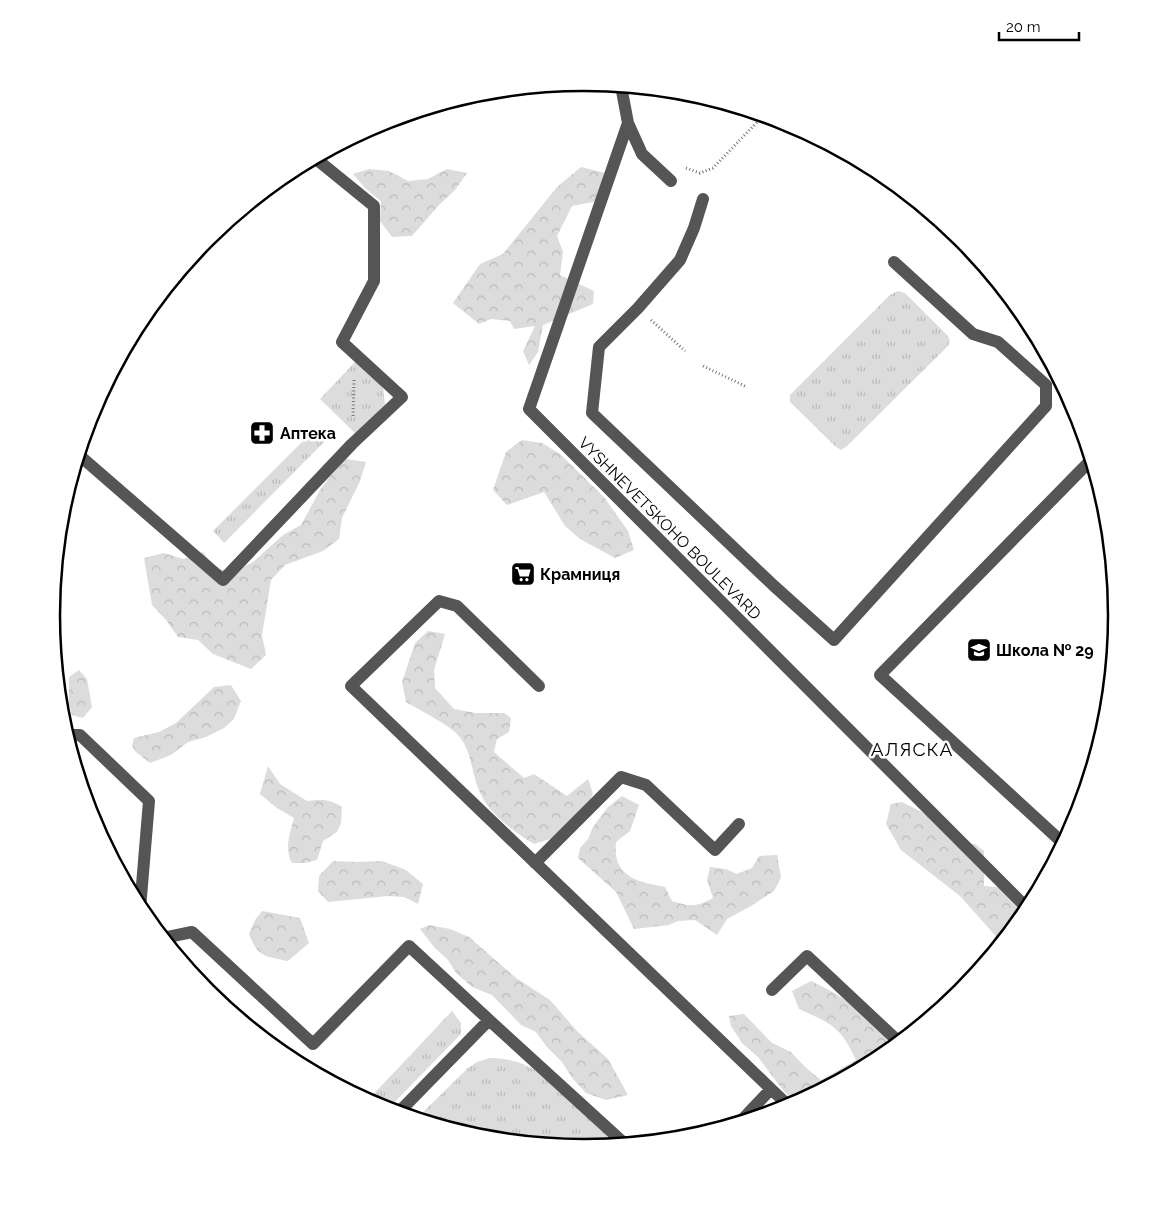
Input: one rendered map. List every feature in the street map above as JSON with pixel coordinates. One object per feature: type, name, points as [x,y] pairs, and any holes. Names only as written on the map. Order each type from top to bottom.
[{"type":"street","name":"VYSHNEVETSKOHO BOULEVARD","points":[[622,92],[628,123],[529,409],[1023,905]]},
{"type":"street","points":[[628,123],[642,154],[671,181]]},
{"type":"street","points":[[84,460],[223,580],[352,444],[402,397],[342,342],[374,281],[374,206],[320,162]]},
{"type":"street","points":[[703,199],[694,228],[680,260],[638,308],[599,347],[592,413],[773,585],[834,640],[1046,406],[1046,385],[998,342],[973,334],[894,262]]},
{"type":"street","points":[[1059,839],[880,675],[1086,465]]},
{"type":"street","points":[[539,686],[457,606],[439,601],[351,686],[783,1101]]},
{"type":"street","points":[[74,735],[80,735],[149,801],[141,896]]},
{"type":"street","points":[[535,863],[621,777],[646,786],[715,850],[739,824]]},
{"type":"street","points":[[169,937],[192,932],[313,1044],[410,946],[619,1139]]},
{"type":"street","points":[[772,990],[807,956],[895,1038]]},
{"type":"street","points":[[404,1108],[489,1020]]},
{"type":"street","points":[[748,1114],[771,1089]]},
{"type":"path","points":[[682,167],[700,173],[713,168],[758,121]]},
{"type":"path","points":[[638,308],[685,351]]},
{"type":"path","points":[[352,444],[355,354]]},
{"type":"path","points":[[702,366],[747,387]]},
{"type":"green space","points":[[581,167],[605,173],[598,201],[572,206],[557,236],[563,252],[560,275],[594,291],[593,304],[543,325],[538,352],[529,365],[523,351],[535,326],[514,329],[510,321],[491,319],[479,324],[453,303],[480,264],[503,254],[557,187]]},
{"type":"green space","points":[[369,169],[389,171],[408,181],[428,179],[447,169],[467,173],[455,190],[412,236],[392,237],[380,221],[381,201],[366,189],[353,174]]},
{"type":"green space","points":[[898,291],[905,293],[948,336],[950,341],[948,346],[841,450],[790,402],[790,395],[890,295]]},
{"type":"green space","points":[[356,361],[383,386],[385,404],[357,435],[320,399]]},
{"type":"green space","points":[[316,428],[327,439],[224,543],[213,531]]},
{"type":"green space","points":[[522,440],[542,443],[560,454],[604,497],[628,531],[634,550],[615,558],[580,539],[565,526],[544,492],[507,505],[493,490],[506,452]]},
{"type":"green space","points":[[346,459],[366,462],[360,481],[342,518],[339,539],[323,551],[285,565],[271,580],[262,635],[266,655],[251,669],[213,654],[198,640],[178,637],[152,605],[144,558],[164,553],[183,559],[203,552],[215,568],[235,572],[253,562],[283,535],[301,525],[320,490]]},
{"type":"green space","points":[[428,631],[445,634],[434,670],[435,688],[454,709],[476,713],[504,713],[511,718],[509,732],[497,739],[494,752],[524,778],[534,774],[567,796],[588,779],[593,794],[584,812],[553,838],[534,844],[494,813],[478,788],[469,754],[463,741],[454,731],[441,722],[406,702],[402,682],[415,643]]},
{"type":"green space","points":[[79,670],[87,679],[92,707],[83,718],[72,715],[69,704],[69,677]]},
{"type":"green space","points":[[231,685],[241,701],[234,719],[224,728],[206,737],[188,742],[171,755],[150,763],[136,752],[132,746],[134,738],[159,732],[176,723],[214,687]]},
{"type":"green space","points":[[268,766],[280,784],[307,801],[325,800],[342,807],[341,823],[337,832],[323,841],[317,860],[305,863],[292,863],[288,847],[294,818],[277,808],[260,794]]},
{"type":"green space","points":[[622,796],[639,805],[630,831],[616,842],[618,863],[629,876],[645,883],[665,887],[672,901],[693,905],[713,898],[707,880],[710,867],[726,869],[737,874],[752,868],[759,856],[777,855],[781,877],[774,891],[727,919],[717,935],[695,920],[634,929],[616,892],[578,858],[580,848],[588,839],[593,827],[608,807]]},
{"type":"green space","points":[[902,802],[942,822],[952,842],[975,844],[984,851],[984,886],[1008,888],[1022,905],[998,939],[960,896],[901,850],[886,824],[891,804]]},
{"type":"green space","points":[[333,861],[382,861],[406,870],[423,884],[418,904],[404,897],[388,896],[328,902],[318,891],[319,876]]},
{"type":"green space","points":[[262,911],[300,918],[309,943],[288,961],[259,952],[249,934],[255,920]]},
{"type":"green space","points":[[429,925],[450,929],[469,937],[516,978],[550,1000],[577,1031],[608,1059],[628,1095],[606,1100],[586,1093],[536,1032],[521,1025],[492,995],[472,987],[456,973],[448,960],[434,947],[420,929]]},
{"type":"green space","points":[[811,981],[829,990],[882,1022],[887,1044],[847,1070],[790,1098],[758,1057],[742,1043],[731,1026],[729,1016],[744,1014],[772,1043],[791,1052],[821,1080],[856,1060],[845,1040],[834,1027],[799,1009],[792,991]]},
{"type":"green space","points":[[452,1011],[461,1023],[461,1034],[393,1103],[373,1095]]},
{"type":"green space","points":[[490,1058],[504,1059],[527,1066],[538,1072],[557,1087],[610,1139],[550,1139],[516,1136],[482,1130],[421,1114],[468,1068],[477,1062]]},
{"type":"place","name":"Аптека","points":[[262,433]]},
{"type":"place","name":"Крамниця","points":[[523,574]]},
{"type":"place","name":"Школа № 29","points":[[979,650]]},
{"type":"district","name":"АЛЯСКА","points":[[912,749]]}]
